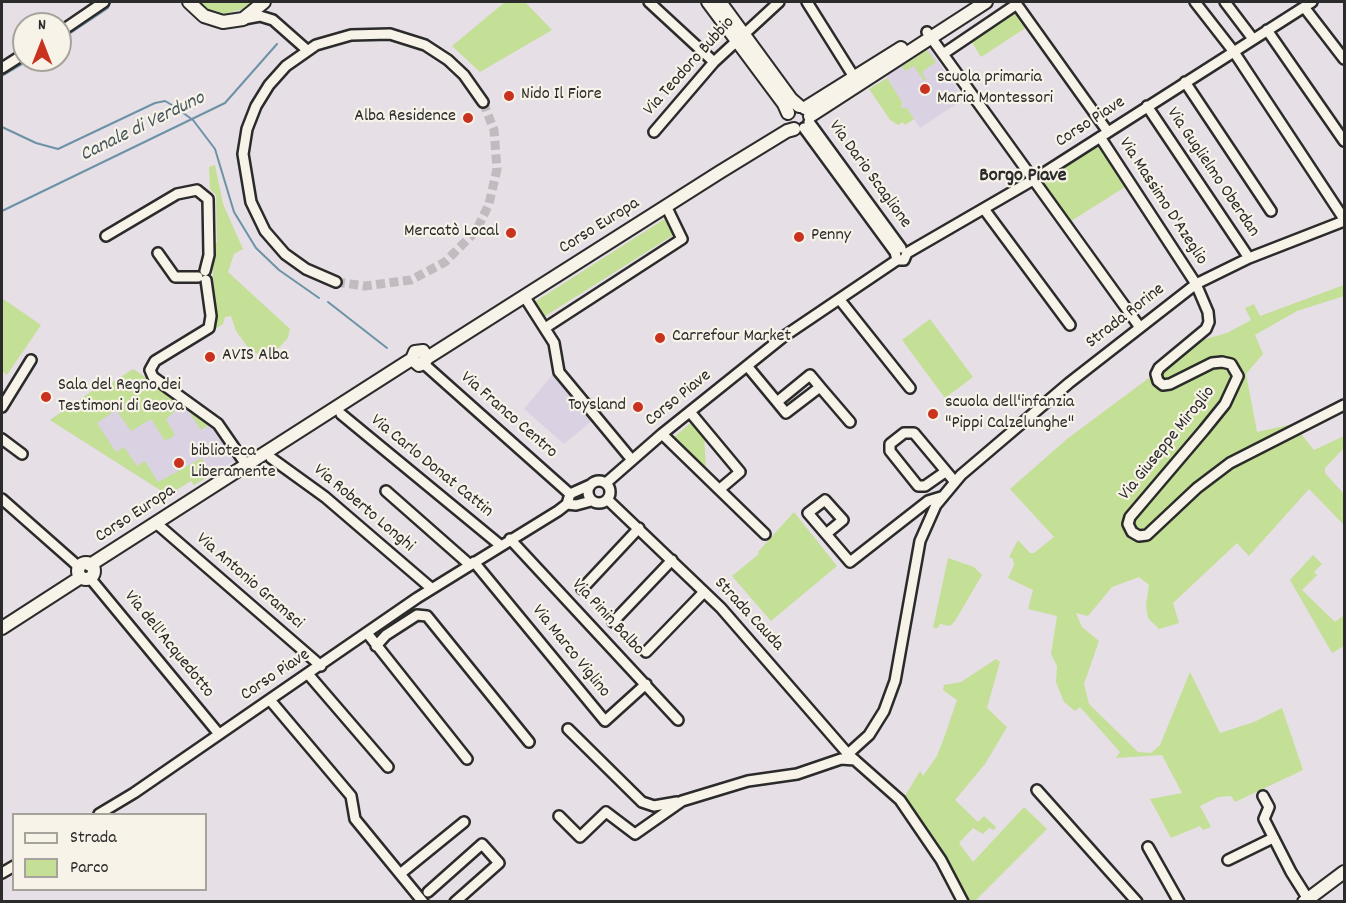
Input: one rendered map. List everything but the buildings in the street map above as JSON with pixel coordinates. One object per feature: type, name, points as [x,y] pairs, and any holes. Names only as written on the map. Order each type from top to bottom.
[{"type":"main road","points":[[189,2],[198,13],[216,21],[243,19],[265,2]]},
{"type":"main road","name":"Via Dario Scaglione","points":[[708,2],[740,36],[791,99],[799,118]]},
{"type":"main road","name":"Via Dario Scaglione","points":[[720,2],[740,36]]},
{"type":"main road","name":"Corso Europa","points":[[2,621],[341,414],[420,359],[929,35],[974,2]]},
{"type":"main road","name":"Corso Europa","points":[[159,526],[246,466],[524,297],[787,130],[799,118],[854,77],[986,2]]},
{"type":"main road","name":"Corso Europa","points":[[2,628],[85,572]]},
{"type":"main road","points":[[1306,900],[1344,872]]},
{"type":"street","points":[[72,24],[104,2]]},
{"type":"street","points":[[265,2],[273,20],[307,51]]},
{"type":"street","points":[[650,2],[714,62]]},
{"type":"street","name":"Via Teodoro Bubbio","points":[[654,132],[714,62],[778,2]]},
{"type":"street","points":[[807,2],[854,77]]},
{"type":"street","points":[[1196,2],[1233,52],[1344,220]]},
{"type":"street","points":[[1225,2],[1253,39]]},
{"type":"street","points":[[943,54],[1016,3]]},
{"type":"street","name":"Via Massimo D'Azeglio","points":[[1016,3],[1106,133],[1196,284]]},
{"type":"street","points":[[1310,3],[1344,59]]},
{"type":"street","name":"Corso Piave","points":[[606,483],[662,434],[783,337],[840,300],[900,253],[984,209],[1033,180],[1310,3]]},
{"type":"street","points":[[243,19],[260,16],[273,20]]},
{"type":"street","points":[[1267,30],[1344,141]]},
{"type":"street","points":[[336,282],[319,276],[292,260],[272,240],[257,216],[245,178],[243,154],[247,129],[256,106],[269,85],[286,66],[307,51],[340,37],[382,33],[425,45],[448,60],[464,75],[483,102]]},
{"type":"street","points":[[929,35],[1139,326]]},
{"type":"street","points":[[1185,82],[1271,211]]},
{"type":"street","name":"Via Guglielmo Oberdan","points":[[1147,106],[1249,258]]},
{"type":"street","name":"Via Dario Scaglione","points":[[799,118],[900,253]]},
{"type":"street","points":[[106,236],[177,194],[197,190],[208,200],[209,255],[203,276],[212,322],[209,328],[155,361],[150,370],[153,377],[218,424],[246,466]]},
{"type":"street","points":[[984,209],[1070,325]]},
{"type":"street","name":"Corso Europa","points":[[545,328],[682,239],[668,210]]},
{"type":"street","name":"Strada Rorine","points":[[852,757],[880,717],[895,681],[920,541],[941,496],[1139,326],[1196,284],[1249,258],[1344,220]]},
{"type":"street","points":[[158,253],[175,277],[203,276]]},
{"type":"street","name":"Via Giuseppe Miroglio","points":[[1196,284],[1209,312],[1209,322],[1202,334],[1159,368],[1156,377],[1160,383],[1170,384],[1212,363],[1222,362],[1234,367],[1237,381],[1225,404],[1130,516],[1129,528],[1135,534],[1143,536],[1150,532],[1197,488],[1230,463],[1344,405]]},
{"type":"street","points":[[524,297],[554,343],[559,372],[632,460]]},
{"type":"street","points":[[840,300],[910,388]]},
{"type":"street","name":"Via Franco Centro","points":[[420,359],[569,499]]},
{"type":"street","points":[[2,406],[31,360]]},
{"type":"street","points":[[747,366],[786,413],[820,387]]},
{"type":"street","points":[[777,402],[810,375],[850,422]]},
{"type":"street","points":[[690,412],[740,472],[720,489]]},
{"type":"street","name":"Via Carlo Donat Cattin","points":[[341,414],[500,545]]},
{"type":"street","points":[[945,472],[925,486],[918,486],[890,451],[890,444],[904,433],[911,432],[955,482]]},
{"type":"street","points":[[662,434],[765,534]]},
{"type":"street","points":[[2,439],[22,454]]},
{"type":"street","name":"Via Roberto Longhi","points":[[271,458],[325,496],[431,588]]},
{"type":"street","points":[[598,481],[606,483],[610,491],[608,500],[600,504],[591,501],[587,493],[590,485],[598,481]]},
{"type":"street","name":"Corso Piave","points":[[100,813],[321,666],[431,588],[510,539],[590,485]]},
{"type":"street","points":[[386,491],[472,563]]},
{"type":"street","points":[[826,534],[850,562],[928,501],[941,496]]},
{"type":"street","name":"Via dell'Acquedotto","points":[[2,499],[85,572],[219,734]]},
{"type":"street","name":"Corso Piave","points":[[569,499],[576,505],[591,501]]},
{"type":"street","name":"Strada Cauda","points":[[608,500],[704,592],[775,668],[852,757],[900,800],[941,860],[963,902]]},
{"type":"street","name":"Via Antonio Gramsci","points":[[159,526],[321,666]]},
{"type":"street","points":[[582,589],[639,528]]},
{"type":"street","name":"Via Pinin Balbo","points":[[510,539],[678,720]]},
{"type":"street","points":[[613,622],[672,560]]},
{"type":"street","name":"Via Marco Viglino","points":[[472,563],[605,721],[646,684]]},
{"type":"street","points":[[646,652],[704,592]]},
{"type":"street","points":[[376,646],[386,634],[417,615],[427,616],[529,742]]},
{"type":"street","points":[[367,633],[467,759]]},
{"type":"street","points":[[308,674],[388,767]]},
{"type":"street","points":[[270,700],[351,796],[356,819],[423,902]]},
{"type":"street","points":[[870,712],[880,717]]},
{"type":"street","points":[[568,729],[642,802],[654,806],[682,801],[748,781],[797,774],[852,757]]},
{"type":"street","points":[[1037,790],[1137,902]]},
{"type":"street","points":[[1263,796],[1269,807],[1264,819],[1306,900]]},
{"type":"street","points":[[559,816],[580,837],[606,812],[635,834],[682,801]]},
{"type":"street","points":[[400,874],[464,822]]},
{"type":"street","points":[[1228,860],[1273,838]]},
{"type":"street","points":[[428,892],[482,844],[499,863],[455,902]]},
{"type":"street","points":[[1148,847],[1179,902]]},
{"type":"shaded area","name":"scuola primaria Maria Montessori","points":[[928,47],[964,99],[920,128],[907,109],[901,108],[902,102],[887,78],[889,72]]},
{"type":"shaded area","points":[[133,369],[215,424],[237,459],[194,485],[191,481],[168,495],[50,420],[105,382],[113,382]]},
{"type":"shaded area","points":[[553,374],[594,419],[564,444],[524,409]]},
{"type":"green space","points":[[198,2],[251,2],[243,9],[224,14],[206,9]]},
{"type":"green space","points":[[505,2],[525,2],[552,30],[480,72],[452,46]]},
{"type":"green space","points":[[1017,12],[1027,27],[981,57],[971,41]]},
{"type":"green space","points":[[927,50],[936,62],[922,72],[926,79],[924,81],[914,66],[905,71],[902,66]]},
{"type":"green space","points":[[887,78],[902,102],[901,108],[907,108],[914,119],[905,125],[903,122],[898,125],[890,120],[869,89]]},
{"type":"green space","points":[[1097,145],[1125,187],[1068,223],[1038,182]]},
{"type":"green space","points":[[215,165],[223,204],[243,249],[234,254],[228,272],[290,329],[288,338],[268,359],[250,350],[236,331],[231,316],[225,317],[223,324],[215,329],[212,247],[217,242],[216,195],[210,189],[209,167]]},
{"type":"green space","points":[[666,218],[675,234],[542,318],[533,303]]},
{"type":"green space","points":[[1344,285],[1344,296],[1297,311],[1255,335],[1263,354],[1246,374],[1257,432],[1293,424],[1314,450],[1344,436],[1344,448],[1325,468],[1325,473],[1344,494],[1343,524],[1309,489],[1249,556],[1237,543],[1173,603],[1179,623],[1159,629],[1148,618],[1146,605],[1149,585],[1139,577],[1112,587],[1088,616],[1076,613],[1082,627],[1099,641],[1084,684],[1089,704],[1138,752],[1151,753],[1160,745],[1190,672],[1220,733],[1254,722],[1282,708],[1303,770],[1235,802],[1231,796],[1218,797],[1200,806],[1211,827],[1203,830],[1200,826],[1171,838],[1150,799],[1182,793],[1162,755],[1116,758],[1120,752],[1080,707],[1075,711],[1064,702],[1056,682],[1057,666],[1051,654],[1057,616],[1028,609],[1033,590],[1008,578],[1014,565],[1013,559],[1009,557],[1018,540],[1030,553],[1034,553],[1054,537],[1010,489],[1067,439],[1173,360],[1202,340],[1227,333],[1251,320],[1245,308],[1254,304],[1260,316]]},
{"type":"green space","points":[[2,298],[41,325],[7,375],[2,371]]},
{"type":"green space","points":[[930,319],[973,377],[945,398],[902,340]]},
{"type":"green space","points":[[133,369],[206,418],[210,424],[201,430],[185,406],[181,406],[166,419],[175,435],[165,441],[151,419],[131,431],[116,410],[97,423],[116,452],[124,447],[137,466],[145,461],[158,482],[202,458],[211,475],[194,485],[191,481],[168,495],[50,420],[105,382],[113,382]]},
{"type":"green space","points":[[693,421],[704,433],[706,470],[674,437]]},
{"type":"green space","points":[[794,512],[837,566],[771,621],[732,576],[759,554],[758,552]]},
{"type":"green space","points":[[1313,555],[1322,564],[1314,572],[1317,575],[1302,590],[1335,622],[1344,615],[1344,646],[1332,653],[1290,580]]},
{"type":"green space","points":[[948,558],[974,567],[982,575],[955,621],[950,626],[940,624],[938,628],[933,628]]},
{"type":"green space","points":[[996,659],[1000,662],[987,708],[1007,727],[985,764],[955,800],[978,822],[984,816],[996,827],[994,830],[989,828],[983,834],[973,828],[959,843],[973,862],[1024,807],[1047,829],[975,901],[969,901],[936,840],[905,796],[920,771],[923,776],[937,756],[944,738],[957,700],[943,690],[944,685],[961,682]]},
{"type":"waterway","points":[[72,32],[108,8],[110,2]]},
{"type":"waterway","name":"Canale di Verduno","points":[[2,211],[225,103],[277,44]]},
{"type":"waterway","points":[[2,76],[12,70]]},
{"type":"waterway","points":[[2,127],[36,143],[58,149],[155,103],[165,101],[193,120],[215,149],[234,212],[256,248],[279,270],[319,298]]},
{"type":"waterway","points":[[328,302],[387,348]]},
{"type":"waterway","points":[[1316,902],[1344,880]]},
{"type":"tunnel","points":[[336,282],[365,286],[411,280],[445,262],[476,231],[489,204],[497,169],[494,130],[483,102]]},
{"type":"place","name":"scuola primaria Maria Montessori","points":[[925,89]]},
{"type":"place","name":"Nido Il Fiore","points":[[509,96]]},
{"type":"place","name":"Alba Residence","points":[[468,118]]},
{"type":"place","name":"Mercatò Local","points":[[511,233]]},
{"type":"place","name":"Penny","points":[[799,237]]},
{"type":"place","name":"Carrefour Market","points":[[660,338]]},
{"type":"place","name":"AVIS Alba","points":[[210,357]]},
{"type":"place","name":"Sala del Regno dei Testimoni di Geova","points":[[46,397]]},
{"type":"place","name":"Toysland","points":[[638,407]]},
{"type":"place","name":"scuola dell'infanzia \"Pippi Calzelunghe\"","points":[[933,414]]},
{"type":"place","name":"biblioteca Liberamente","points":[[179,463]]},
{"type":"district","name":"Borgo Piave","points":[[1023,177]]}]
